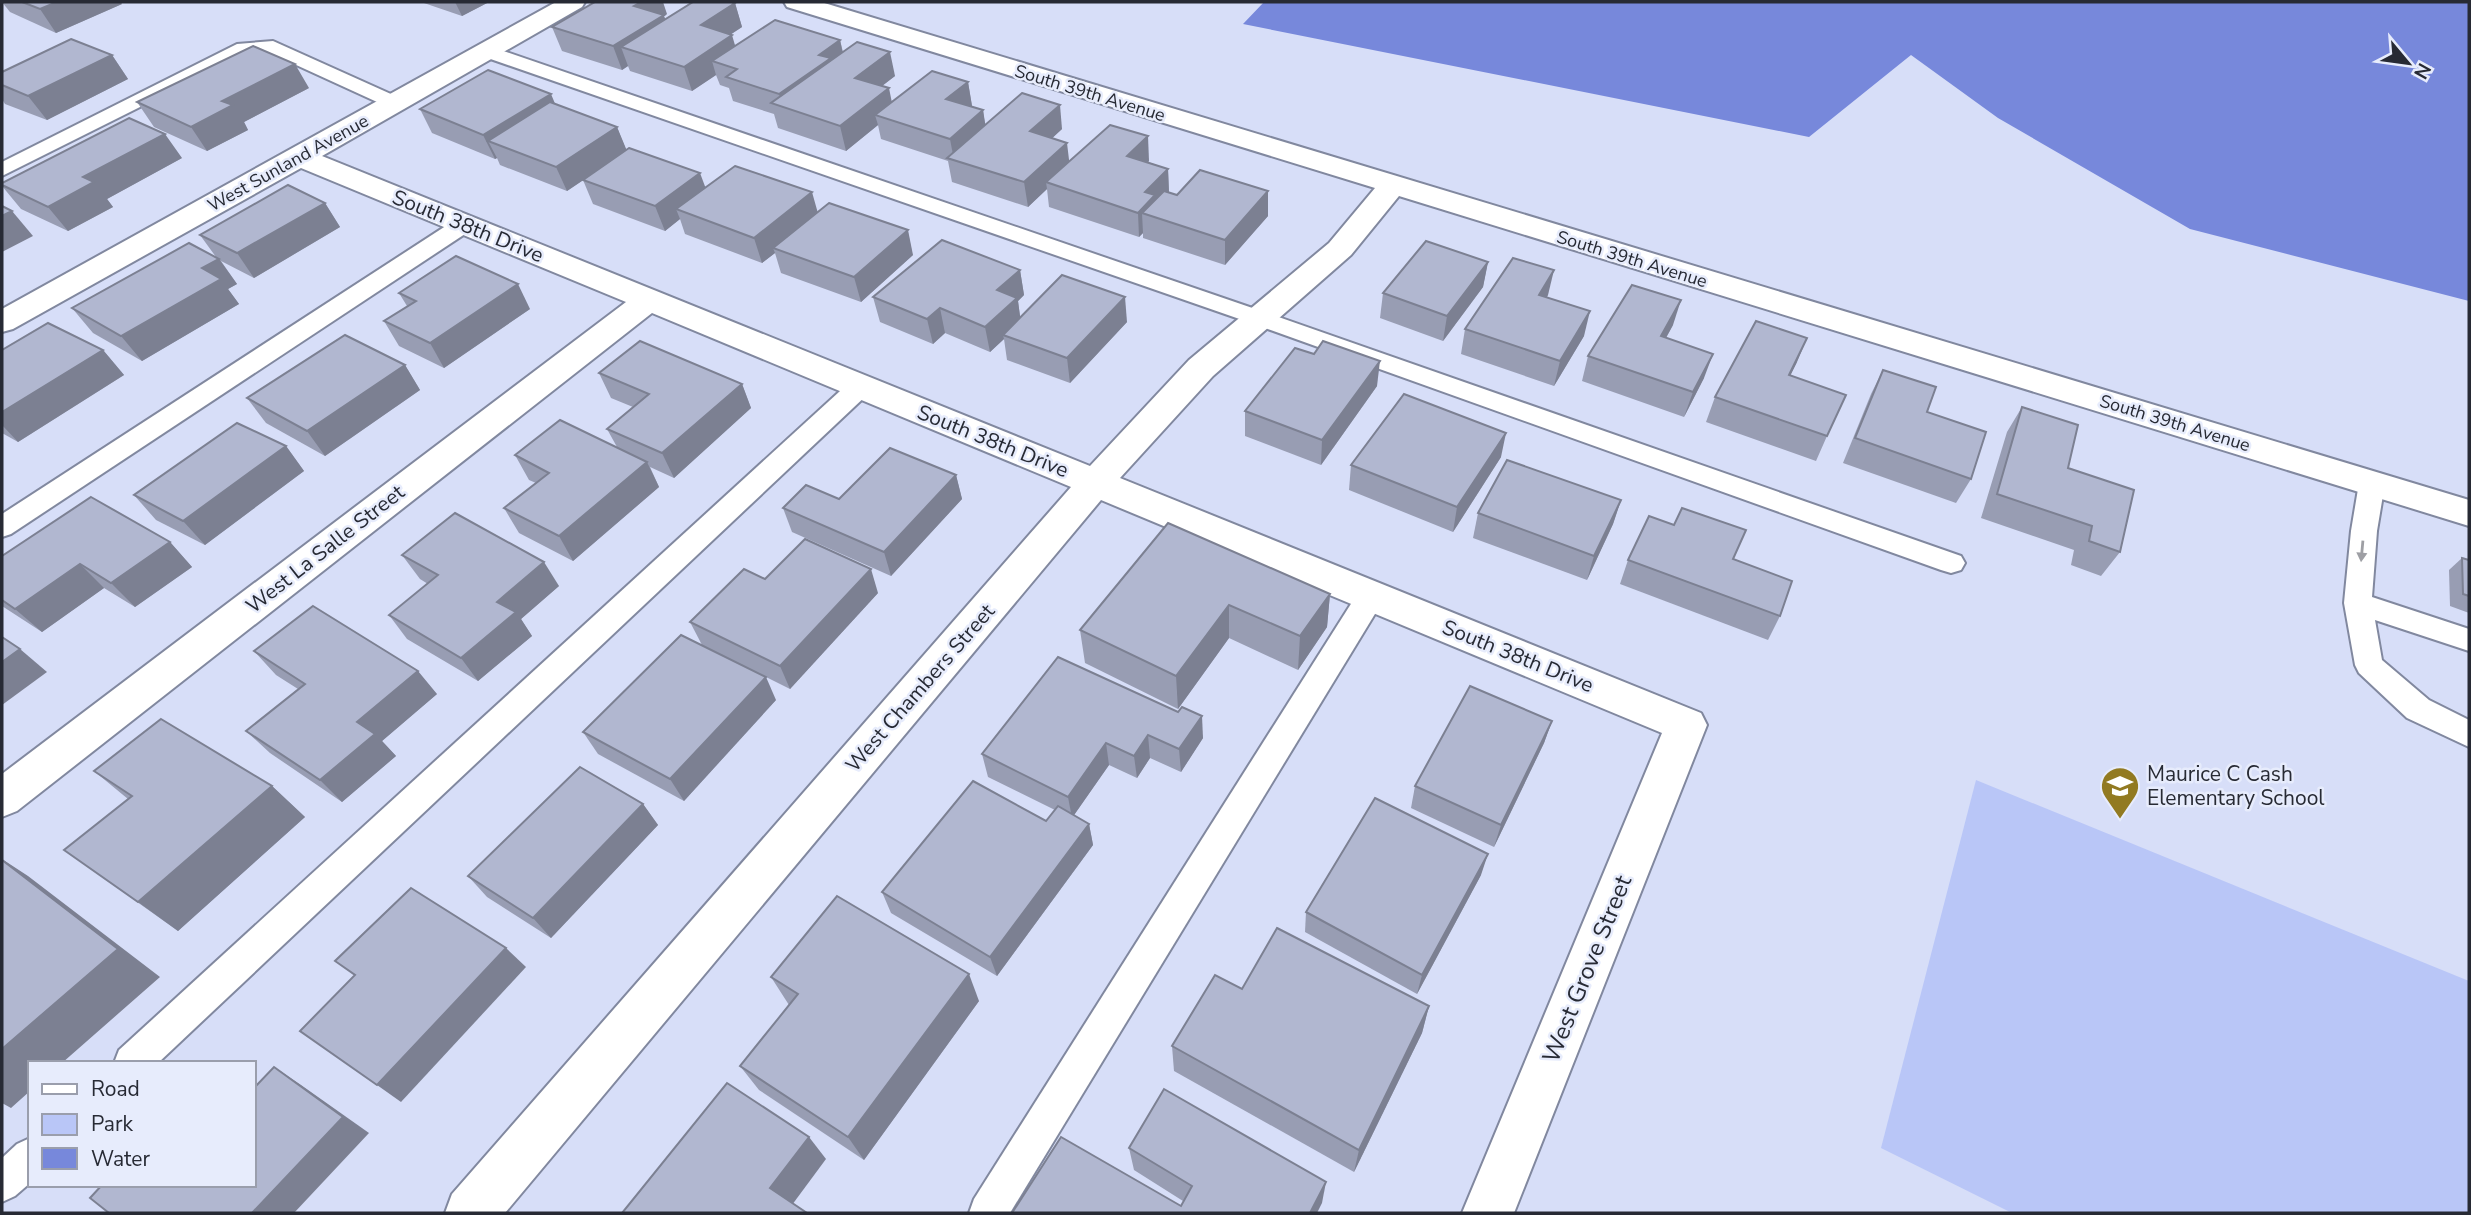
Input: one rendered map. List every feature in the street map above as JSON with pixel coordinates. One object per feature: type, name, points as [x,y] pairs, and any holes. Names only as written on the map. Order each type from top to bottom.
[{"type":"street","name":"West Sunland Avenue","points":[[2,322],[300,158],[573,2]]},
{"type":"street","name":"South 39th Avenue","points":[[796,2],[2469,513]]},
{"type":"street","name":"South 38th Drive","points":[[300,158],[1686,725]]},
{"type":"street","name":"West Chambers Street","points":[[471,1213],[1096,483],[1201,368],[1340,249],[1392,186]]},
{"type":"street","name":"West La Salle Street","points":[[2,798],[649,300]]},
{"type":"street","name":"West Grove Street","points":[[1488,1213],[1686,725]]},
{"type":"lane","points":[[2,170],[244,48],[273,47],[395,103]]},
{"type":"lane","points":[[486,51],[1259,318],[1951,563]]},
{"type":"lane","points":[[2,527],[463,225]]},
{"type":"lane","points":[[134,1061],[860,387]]},
{"type":"lane","points":[[2372,483],[2364,531],[2358,603],[2369,665],[2418,709],[2469,734]]},
{"type":"lane","points":[[988,1213],[1371,596]]},
{"type":"lane","points":[[2358,603],[2469,640]]},
{"type":"lane","points":[[2,1183],[28,1159]]},
{"type":"green space","points":[[1976,780],[2469,981],[2469,1213],[2012,1213],[1881,1148]]},
{"type":"water","points":[[1264,2],[2469,2],[2469,301],[2190,229],[1998,118],[1911,55],[1809,137],[1243,24]]},
{"type":"building","points":[[22,2],[57,2],[40,9]]},
{"type":"building","points":[[595,2],[641,2],[634,6],[664,15],[613,46],[552,27]]},
{"type":"building","points":[[693,2],[735,3],[701,25],[732,35],[684,67],[621,47]]},
{"type":"building","points":[[775,20],[840,40],[819,55],[831,58],[779,94],[726,77],[737,69],[712,61]]},
{"type":"building","points":[[71,39],[112,55],[28,96],[2,85],[2,72]]},
{"type":"building","points":[[857,42],[890,52],[855,78],[889,88],[840,126],[771,103]]},
{"type":"building","points":[[253,46],[295,64],[222,101],[233,105],[191,127],[137,102]]},
{"type":"building","points":[[488,70],[551,94],[483,135],[420,109]]},
{"type":"building","points":[[932,71],[968,82],[946,99],[983,110],[950,139],[875,115]]},
{"type":"building","points":[[1022,93],[1060,105],[1030,131],[1067,143],[1024,182],[947,158]]},
{"type":"building","points":[[550,102],[617,127],[556,167],[488,141]]},
{"type":"building","points":[[129,118],[165,134],[83,177],[94,182],[48,207],[2,185],[2,183]]},
{"type":"building","points":[[1110,125],[1148,136],[1127,156],[1168,169],[1145,192],[1155,195],[1138,213],[1046,182]]},
{"type":"building","points":[[629,148],[700,173],[655,206],[583,180]]},
{"type":"building","points":[[735,166],[812,192],[754,238],[676,209]]},
{"type":"building","points":[[1200,170],[1268,191],[1225,240],[1142,213],[1164,191],[1177,195]]},
{"type":"building","points":[[288,185],[325,203],[237,253],[200,235]]},
{"type":"building","points":[[829,203],[908,230],[854,277],[773,248]]},
{"type":"building","points":[[2,206],[12,211],[2,216]]},
{"type":"building","points":[[942,240],[1020,270],[997,290],[1017,298],[985,327],[940,308],[927,319],[873,297]]},
{"type":"building","points":[[1426,241],[1488,262],[1447,316],[1383,293]]},
{"type":"building","points":[[189,243],[219,259],[202,268],[221,279],[121,336],[72,308]]},
{"type":"building","points":[[456,256],[518,284],[430,343],[384,321],[416,301],[399,293]]},
{"type":"building","points":[[1513,258],[1554,270],[1539,295],[1590,311],[1560,361],[1465,329]]},
{"type":"building","points":[[1062,275],[1125,297],[1067,358],[1003,335]]},
{"type":"building","points":[[1632,285],[1681,300],[1661,336],[1713,354],[1693,392],[1588,356]]},
{"type":"building","points":[[1756,321],[1807,338],[1789,375],[1846,395],[1827,436],[1715,397]]},
{"type":"building","points":[[48,323],[103,350],[2,412],[2,350]]},
{"type":"building","points":[[345,335],[405,365],[307,431],[247,398]]},
{"type":"building","points":[[640,341],[742,384],[662,453],[607,429],[649,394],[599,373]]},
{"type":"building","points":[[1323,341],[1380,361],[1322,440],[1245,411],[1295,348],[1314,354]]},
{"type":"building","points":[[1883,370],[1936,387],[1927,412],[1986,432],[1971,479],[1855,438]]},
{"type":"building","points":[[1404,394],[1506,433],[1457,507],[1351,465]]},
{"type":"building","points":[[2022,407],[2078,425],[2068,468],[2134,490],[2120,552],[2089,541],[2092,526],[1997,494]]},
{"type":"building","points":[[560,420],[647,462],[559,536],[504,508],[549,473],[515,455]]},
{"type":"building","points":[[237,423],[286,446],[183,521],[134,495]]},
{"type":"building","points":[[890,448],[956,475],[884,552],[783,508],[806,485],[839,499]]},
{"type":"building","points":[[1507,460],[1621,500],[1594,556],[1478,513]]},
{"type":"building","points":[[91,497],[170,542],[111,583],[80,564],[15,609],[2,600],[2,556]]},
{"type":"building","points":[[1682,508],[1746,530],[1733,559],[1792,581],[1780,616],[1628,560],[1649,516],[1674,525]]},
{"type":"building","points":[[455,513],[544,562],[497,602],[516,612],[461,658],[389,615],[438,575],[402,555]]},
{"type":"building","points":[[1168,523],[1330,594],[1300,636],[1229,605],[1176,676],[1080,630]]},
{"type":"building","points":[[805,539],[871,569],[780,666],[690,622],[744,569],[765,579]]},
{"type":"building","points":[[2462,558],[2469,560],[2469,596],[2463,594]]},
{"type":"building","points":[[313,606],[418,671],[357,722],[375,734],[320,780],[246,731],[305,684],[254,651]]},
{"type":"building","points":[[681,635],[766,677],[670,779],[583,732]]},
{"type":"building","points":[[2,637],[20,649],[2,662]]},
{"type":"building","points":[[1058,657],[1178,712],[1182,707],[1202,716],[1179,749],[1148,735],[1134,756],[1106,743],[1068,797],[982,754]]},
{"type":"building","points":[[1470,686],[1552,721],[1501,825],[1415,786]]},
{"type":"building","points":[[161,719],[272,786],[138,902],[64,850],[132,796],[94,771]]},
{"type":"building","points":[[580,767],[643,804],[533,918],[468,876]]},
{"type":"building","points":[[973,781],[1046,821],[1058,806],[1089,824],[990,957],[882,892]]},
{"type":"building","points":[[1375,798],[1488,854],[1422,975],[1306,912]]},
{"type":"building","points":[[2,860],[118,949],[2,1049]]},
{"type":"building","points":[[411,888],[506,948],[377,1085],[300,1031],[355,975],[335,961]]},
{"type":"building","points":[[837,896],[969,974],[848,1137],[740,1066],[798,994],[771,977]]},
{"type":"building","points":[[1277,928],[1429,1006],[1359,1150],[1172,1046],[1215,975],[1242,989]]},
{"type":"building","points":[[274,1067],[343,1117],[252,1213],[109,1213],[90,1198],[100,1187],[256,1187],[256,1086]]},
{"type":"building","points":[[727,1083],[809,1137],[770,1188],[807,1213],[622,1213]]},
{"type":"building","points":[[1164,1089],[1326,1182],[1310,1213],[1012,1213],[1061,1137],[1181,1206],[1192,1186],[1129,1148]]},
{"type":"place","name":"Maurice C Cash Elementary School","points":[[2120,820]]}]
